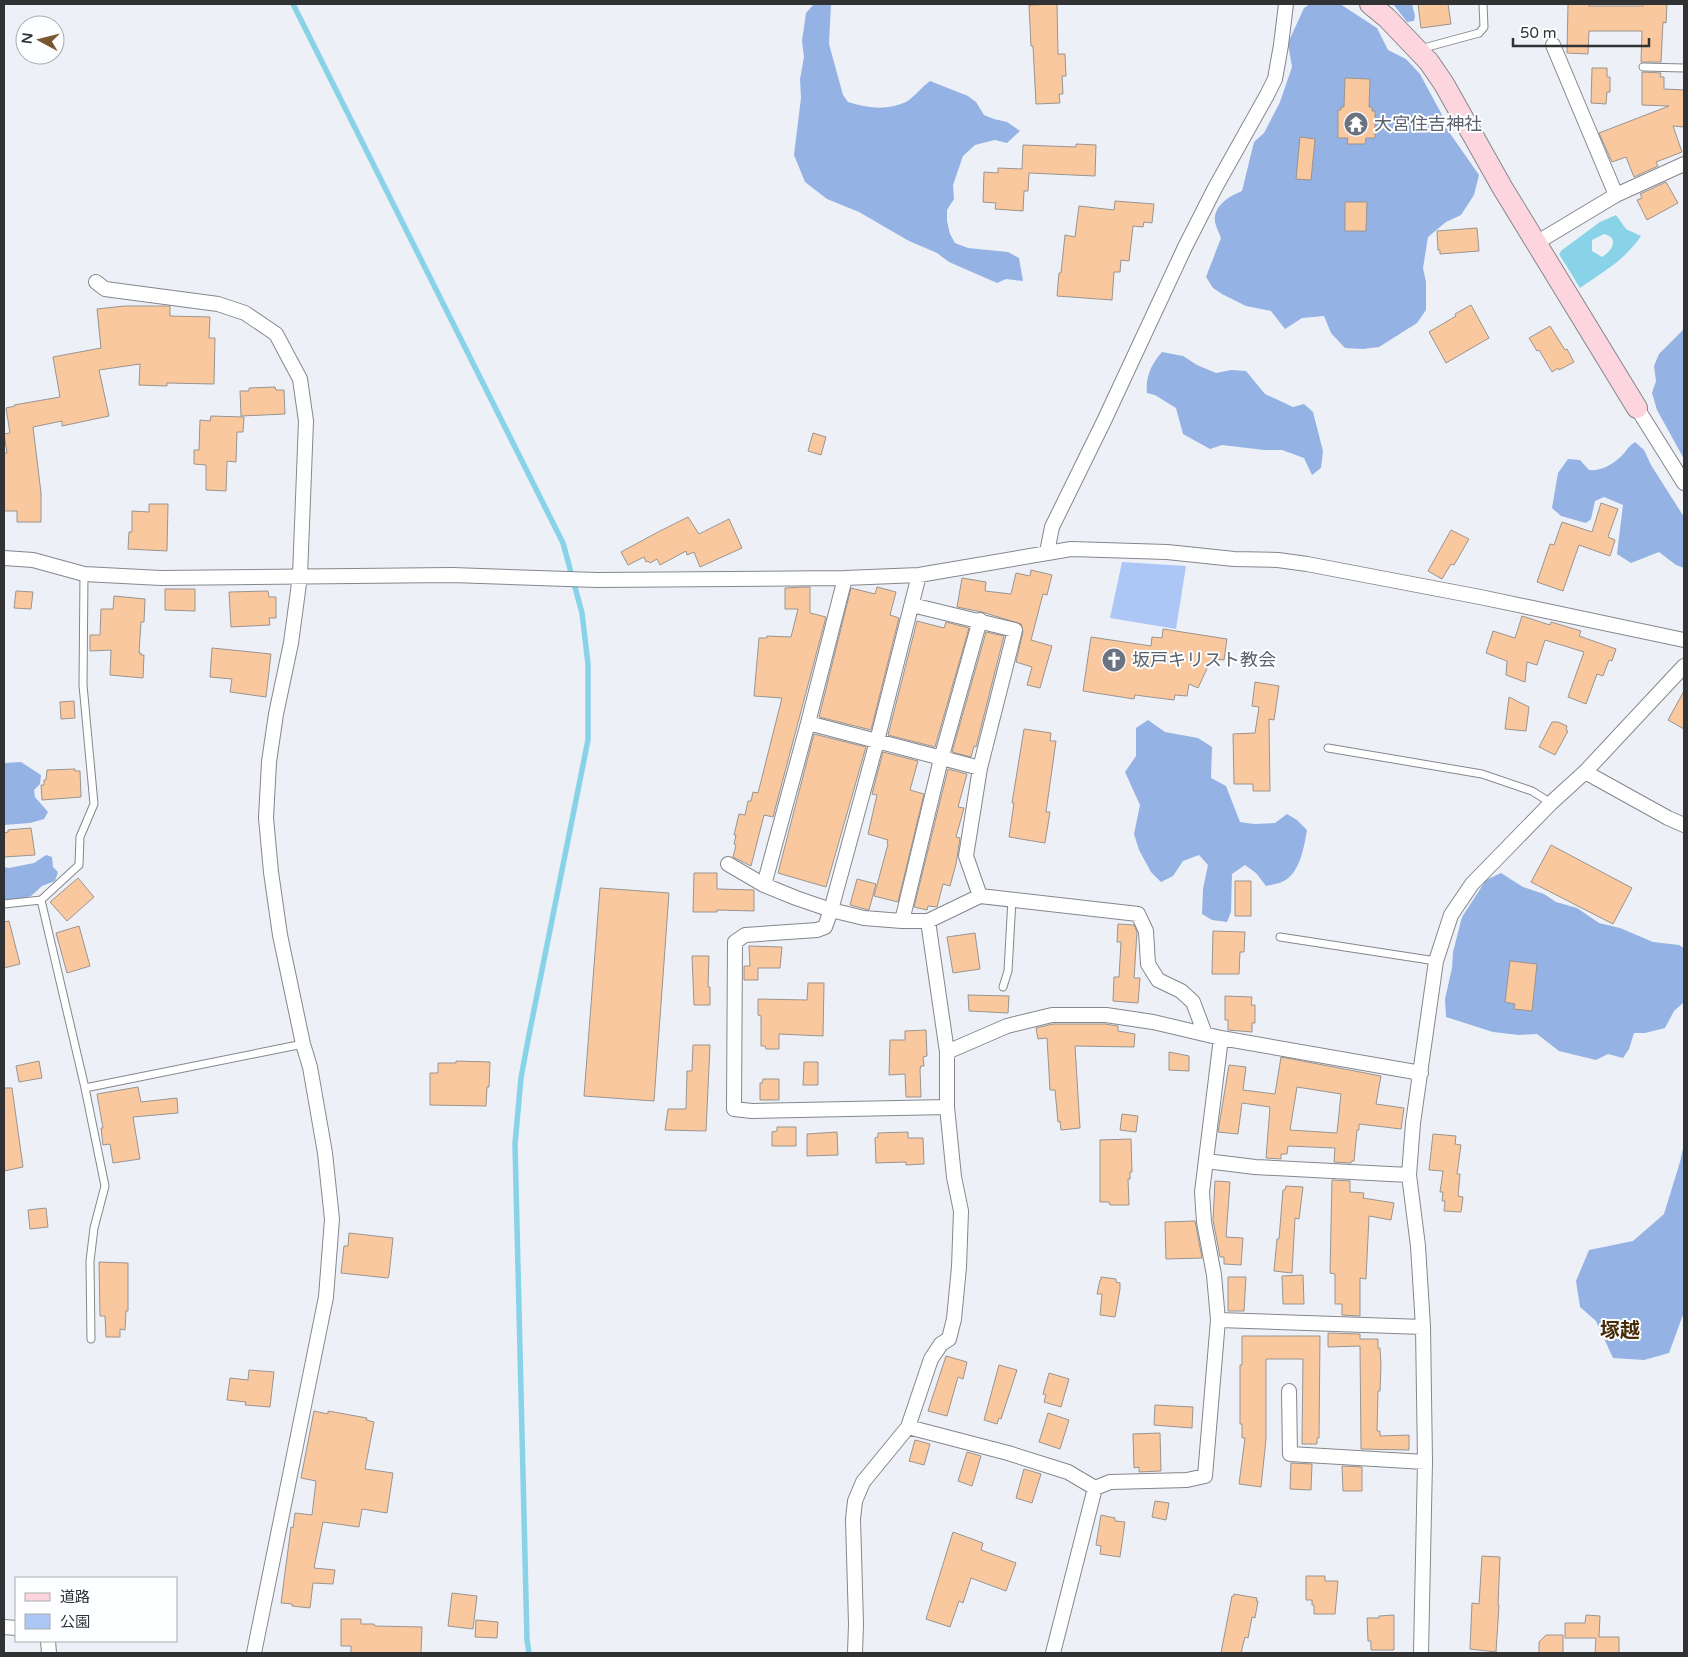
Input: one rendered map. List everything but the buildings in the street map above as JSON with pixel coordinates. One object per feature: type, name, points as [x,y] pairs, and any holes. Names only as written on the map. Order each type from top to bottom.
[{"type":"street","points":[[1047,552],[1052,526],[1104,421],[1185,247],[1215,188],[1267,95],[1274,78],[1281,45],[1286,4]]},
{"type":"street","points":[[1370,4],[1387,18],[1418,50],[1444,84],[1502,187],[1684,483]]},
{"type":"street","points":[[1553,45],[1616,196]]},
{"type":"street","points":[[1536,243],[1616,196],[1684,164]]},
{"type":"street","points":[[96,282],[105,289],[113,291],[218,304],[245,313],[276,334],[300,379],[306,420],[300,576],[291,643],[276,714],[269,762],[266,818],[280,935],[303,1044],[310,1067],[325,1153],[332,1219],[330,1256],[322,1314],[254,1653]]},
{"type":"street","points":[[4,558],[33,560],[84,574],[161,578],[452,575],[597,580],[845,578],[919,574],[1071,549],[1168,552],[1234,559],[1278,560],[1480,597],[1684,640]]},
{"type":"street","points":[[919,574],[877,741],[825,927],[817,930],[745,935],[735,942],[734,1109],[752,1111],[947,1107]]},
{"type":"street","points":[[764,885],[845,578]]},
{"type":"street","points":[[912,605],[1015,630],[980,768],[966,856],[980,896]]},
{"type":"street","points":[[902,920],[941,759],[980,620]]},
{"type":"street","points":[[1421,1653],[1425,1462],[1423,1327],[1418,1246],[1409,1175],[1414,1123],[1436,961],[1451,915],[1472,884],[1551,803],[1585,772],[1684,666]]},
{"type":"street","points":[[808,724],[980,768]]},
{"type":"street","points":[[1585,772],[1684,825]]},
{"type":"street","points":[[728,864],[764,885],[796,898],[831,910],[864,918],[928,920],[980,896],[1138,914],[1146,931],[1148,964],[1158,980],[1182,991],[1193,1002],[1205,1034]]},
{"type":"street","points":[[855,1653],[853,1519],[855,1501],[864,1482],[908,1427],[931,1359],[941,1344],[949,1340],[954,1319],[959,1267],[961,1212],[954,1177],[947,1107],[947,1052],[928,920]]},
{"type":"street","points":[[947,1052],[1007,1026],[1052,1014],[1106,1015],[1152,1022],[1221,1038],[1421,1074]]},
{"type":"street","points":[[1095,1488],[1110,1482],[1187,1480],[1205,1476],[1218,1320],[1214,1275],[1204,1222],[1202,1192],[1221,1038]]},
{"type":"street","points":[[1206,1161],[1255,1166],[1409,1175]]},
{"type":"street","points":[[1218,1320],[1423,1327]]},
{"type":"street","points":[[1289,1391],[1290,1454],[1425,1462]]},
{"type":"street","points":[[908,1427],[1008,1453],[1068,1472],[1095,1488]]},
{"type":"street","points":[[1053,1653],[1095,1488]]},
{"type":"lane","points":[[1418,50],[1479,33],[1484,27],[1483,4]]},
{"type":"lane","points":[[1643,67],[1684,68]]},
{"type":"lane","points":[[4,904],[41,900],[79,865],[80,837],[94,804],[83,685],[84,574]]},
{"type":"lane","points":[[1328,748],[1482,774],[1532,791],[1551,803]]},
{"type":"lane","points":[[1003,987],[1008,971],[1012,899]]},
{"type":"lane","points":[[41,900],[85,1088],[104,1186],[94,1228],[90,1261],[91,1340]]},
{"type":"lane","points":[[1280,937],[1436,961]]},
{"type":"lane","points":[[85,1088],[303,1044]]},
{"type":"green space","points":[[1122,562],[1186,566],[1176,629],[1110,618]]},
{"type":"shaded area","points":[[814,4],[831,4],[829,44],[843,95],[848,102],[877,108],[892,107],[909,100],[930,81],[968,96],[976,102],[984,115],[1007,122],[1020,131],[1007,143],[995,140],[975,145],[963,156],[953,185],[954,199],[947,210],[947,221],[950,234],[955,243],[968,248],[1008,252],[1019,258],[1023,281],[1006,279],[997,283],[949,262],[937,253],[909,241],[859,212],[827,199],[805,182],[794,155],[801,98],[800,79],[804,57],[802,41],[806,13]]},
{"type":"shaded area","points":[[1310,4],[1340,4],[1377,28],[1388,50],[1406,59],[1420,74],[1449,132],[1479,175],[1474,195],[1461,215],[1446,222],[1428,237],[1423,268],[1426,282],[1426,310],[1417,323],[1379,347],[1363,349],[1345,348],[1331,333],[1324,316],[1302,318],[1285,329],[1271,311],[1246,306],[1222,294],[1213,288],[1206,277],[1221,238],[1215,222],[1215,216],[1223,202],[1242,191],[1254,142],[1264,133],[1280,102],[1292,67],[1288,43],[1304,8]]},
{"type":"shaded area","points":[[1393,4],[1412,4],[1415,16],[1414,21],[1407,22]]},
{"type":"shaded area","points":[[1616,215],[1626,229],[1641,236],[1621,259],[1580,288],[1559,254],[1600,222]],"holes":[[[1604,234],[1612,238],[1613,245],[1606,254],[1602,257],[1592,251],[1592,240]]]},
{"type":"shaded area","points":[[1684,329],[1684,459],[1657,410],[1652,393],[1656,381],[1654,366],[1659,354]]},
{"type":"shaded area","points":[[1162,352],[1183,356],[1197,365],[1216,373],[1231,370],[1246,371],[1265,394],[1293,407],[1304,404],[1313,412],[1323,451],[1321,468],[1312,475],[1304,458],[1282,450],[1222,445],[1210,449],[1183,434],[1176,408],[1155,395],[1147,393],[1147,381],[1150,371]]},
{"type":"shaded area","points":[[1635,442],[1644,450],[1651,465],[1684,517],[1684,568],[1676,565],[1659,552],[1631,563],[1617,554],[1623,505],[1604,497],[1595,501],[1591,519],[1586,523],[1561,516],[1552,508],[1558,473],[1568,459],[1580,460],[1589,470],[1601,469],[1615,462]]},
{"type":"shaded area","points":[[1148,720],[1165,732],[1198,738],[1212,747],[1211,778],[1226,786],[1240,822],[1254,824],[1275,823],[1287,814],[1297,820],[1307,830],[1303,852],[1297,867],[1282,882],[1266,886],[1256,873],[1245,865],[1232,874],[1231,912],[1227,922],[1212,920],[1202,914],[1203,889],[1208,865],[1199,855],[1183,861],[1173,876],[1161,882],[1151,872],[1139,850],[1134,834],[1140,805],[1125,772],[1136,756],[1136,728]]},
{"type":"shaded area","points":[[21,762],[41,775],[40,784],[34,790],[35,797],[48,812],[44,819],[30,823],[4,825],[4,763]]},
{"type":"shaded area","points":[[46,855],[52,857],[53,867],[58,872],[55,881],[42,886],[31,896],[4,901],[4,867],[9,868],[34,863]]},
{"type":"shaded area","points":[[1501,873],[1523,887],[1544,894],[1556,902],[1577,908],[1599,923],[1620,928],[1653,942],[1679,945],[1684,948],[1684,1002],[1674,1011],[1665,1028],[1645,1033],[1634,1033],[1629,1049],[1623,1058],[1608,1054],[1596,1060],[1559,1051],[1537,1034],[1519,1035],[1493,1032],[1446,1017],[1445,999],[1452,968],[1453,952],[1462,917],[1486,880]]},
{"type":"shaded area","points":[[1684,1144],[1684,1312],[1669,1353],[1644,1360],[1613,1358],[1596,1321],[1580,1307],[1576,1281],[1589,1250],[1633,1241],[1664,1214]]},
{"type":"waterway","points":[[293,4],[563,543],[582,613],[588,664],[588,740],[521,1078],[515,1144],[527,1640],[529,1653]]},
{"type":"place","name":"大宮住吉神社","points":[[1356,124]]},
{"type":"place","name":"坂戸キリスト教会","points":[[1114,660]]},
{"type":"district","name":"塚越","points":[[1620,1330]]}]
